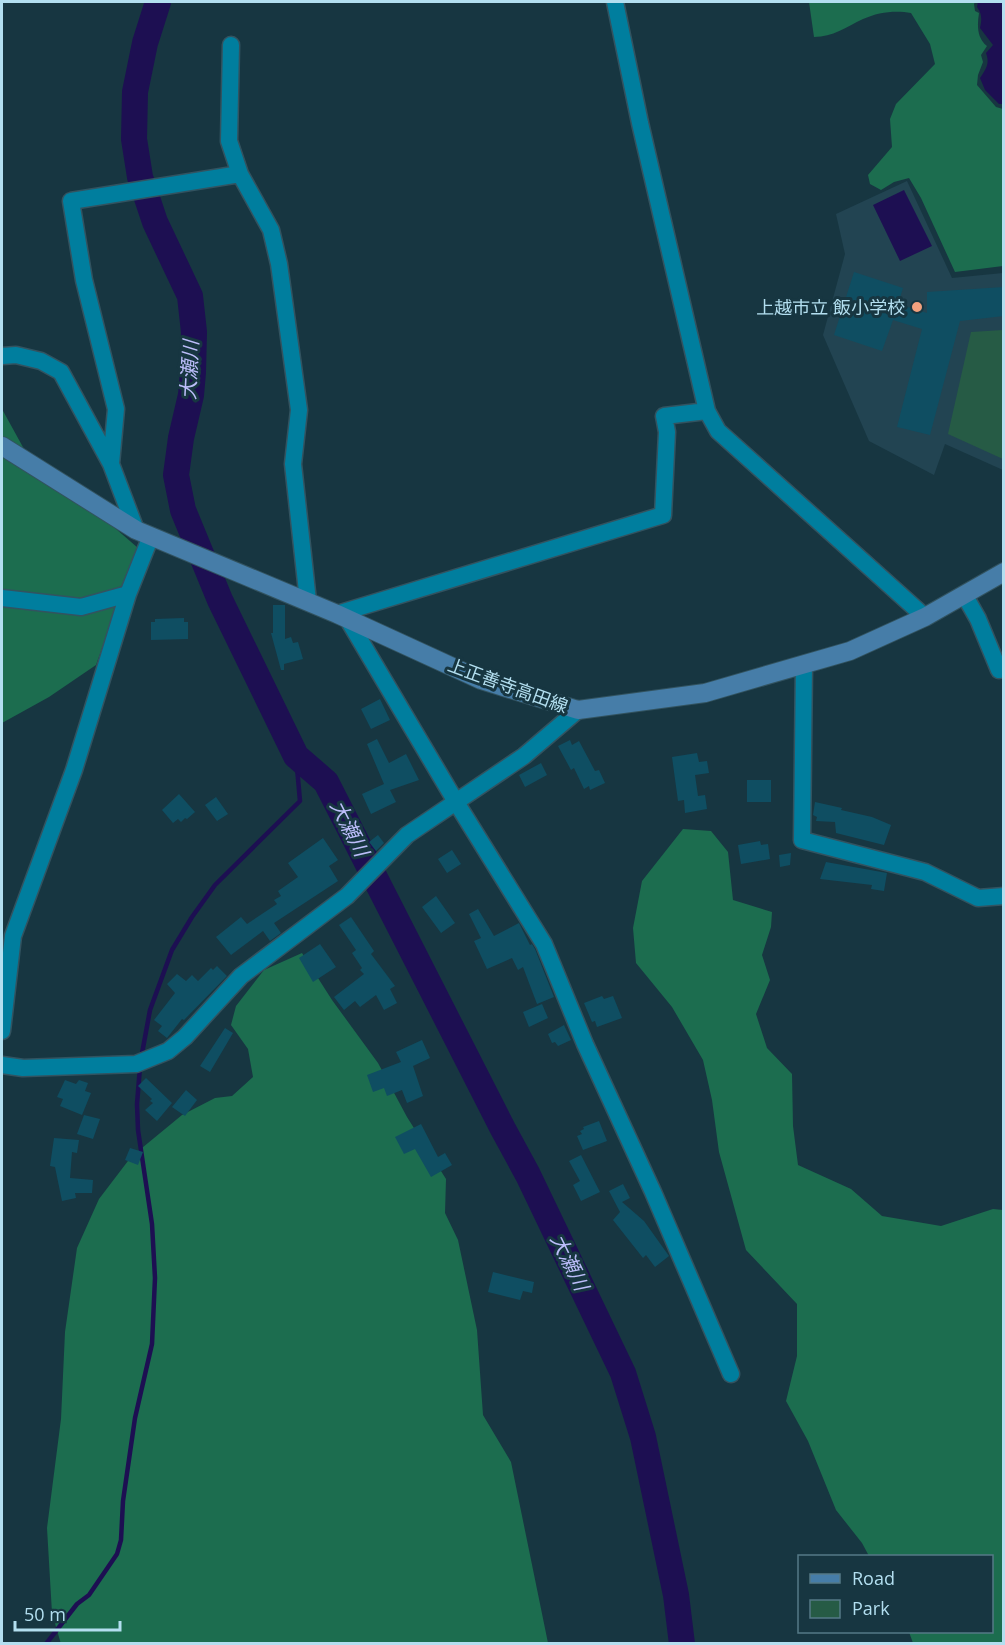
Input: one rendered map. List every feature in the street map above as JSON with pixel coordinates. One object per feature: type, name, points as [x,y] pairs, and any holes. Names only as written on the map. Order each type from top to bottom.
[{"type":"main road","name":"上正善寺高田線","points":[[2,446],[143,533],[308,601],[480,680],[578,710],[705,693],[850,651],[925,617],[1004,572]]},
{"type":"street","points":[[615,2],[640,123],[707,411],[718,431],[925,617]]},
{"type":"street","points":[[231,45],[229,141],[240,174],[271,230],[279,264],[299,410],[293,464],[308,601]]},
{"type":"street","points":[[111,464],[116,409],[84,280],[71,201],[240,174]]},
{"type":"street","points":[[2,356],[16,355],[41,361],[61,372],[111,464],[143,533],[128,594],[74,770],[13,936],[2,1031]]},
{"type":"street","points":[[707,411],[664,416],[668,432],[663,515],[342,616],[544,944],[585,1044],[653,1192],[731,1374]]},
{"type":"street","points":[[2,598],[81,607],[128,594]]},
{"type":"street","points":[[965,596],[978,619],[999,670]]},
{"type":"street","points":[[804,664],[802,840],[925,872],[978,898],[1004,896]]},
{"type":"street","points":[[2,1065],[23,1068],[136,1064],[168,1051],[241,976],[346,896],[406,835],[524,756],[578,710]]},
{"type":"shaded area","points":[[978,2],[1003,2],[1003,104],[999,104],[985,90],[980,78],[986,69],[986,53],[993,45],[980,28],[981,17],[977,7]]},
{"type":"shaded area","name":"上越市立 飯小学校","points":[[907,181],[952,278],[1003,273],[1003,470],[945,444],[934,475],[869,441],[823,335],[845,254],[836,214]]},
{"type":"shaded area","points":[[904,190],[932,246],[900,261],[873,205]]},
{"type":"green space","points":[[809,2],[975,2],[975,11],[979,13],[980,35],[987,46],[981,55],[983,62],[977,85],[996,107],[1003,109],[1003,266],[955,272],[921,198],[909,178],[894,182],[881,190],[870,184],[868,175],[892,147],[890,119],[896,104],[935,64],[930,44],[911,13],[881,13],[833,33],[814,37]]},
{"type":"green space","points":[[1004,330],[1003,459],[948,434],[971,332]]},
{"type":"green space","points":[[2,409],[24,449],[138,548],[96,665],[49,697],[2,723]]},
{"type":"green space","points":[[683,829],[711,831],[728,852],[733,900],[772,912],[771,927],[762,955],[770,980],[756,1014],[767,1048],[792,1074],[793,1126],[798,1165],[851,1189],[882,1216],[941,1226],[993,1209],[1003,1210],[1003,1643],[913,1643],[909,1633],[993,1633],[993,1555],[868,1555],[836,1510],[808,1441],[786,1401],[797,1356],[797,1304],[746,1250],[719,1152],[712,1100],[703,1060],[672,1007],[636,963],[633,928],[642,881]]},
{"type":"green space","points":[[302,953],[332,1000],[378,1063],[407,1117],[446,1179],[445,1213],[458,1240],[477,1330],[483,1415],[511,1462],[548,1643],[61,1644],[52,1613],[47,1528],[61,1419],[65,1332],[77,1248],[99,1199],[131,1157],[182,1115],[215,1098],[232,1096],[253,1077],[248,1049],[231,1025],[236,1006],[264,970]]},
{"type":"building","points":[[854,272],[903,288],[898,304],[927,313],[927,292],[1004,287],[1004,316],[960,321],[930,435],[897,427],[922,329],[893,320],[882,351],[834,335]]},
{"type":"building","points":[[273,605],[285,605],[285,639],[291,637],[293,643],[298,642],[303,659],[284,664],[284,670],[281,670],[271,633],[273,633]]},
{"type":"building","points":[[184,618],[184,622],[188,622],[188,639],[151,640],[151,622],[155,622],[155,619]]},
{"type":"building","points":[[380,699],[390,720],[371,729],[361,709]]},
{"type":"building","points":[[377,739],[389,763],[406,754],[419,780],[390,790],[396,802],[371,814],[362,794],[384,784],[367,744]]},
{"type":"building","points":[[570,740],[572,745],[579,741],[595,771],[599,770],[605,783],[590,790],[589,786],[584,789],[574,768],[571,770],[558,746]]},
{"type":"building","points":[[697,753],[699,762],[707,761],[709,773],[695,775],[698,796],[705,795],[707,809],[685,813],[684,800],[678,801],[672,757]]},
{"type":"building","points":[[541,763],[547,775],[525,787],[519,775]]},
{"type":"building","points":[[747,780],[771,780],[771,802],[747,802]]},
{"type":"building","points":[[179,794],[195,812],[181,822],[178,819],[173,823],[162,810]]},
{"type":"building","points":[[216,797],[228,814],[217,821],[205,805]]},
{"type":"building","points":[[815,802],[872,817],[891,825],[884,845],[836,833],[835,822],[816,821],[817,817],[813,815]]},
{"type":"building","points":[[378,835],[384,843],[376,851],[369,842]]},
{"type":"building","points":[[323,838],[338,860],[329,866],[338,881],[274,923],[281,933],[270,941],[263,931],[231,955],[216,937],[241,917],[247,924],[277,904],[274,900],[281,896],[278,891],[298,877],[288,863]]},
{"type":"building","points":[[760,841],[761,845],[768,844],[770,859],[741,864],[738,845]]},
{"type":"building","points":[[452,850],[461,864],[447,873],[438,859]]},
{"type":"building","points":[[791,853],[790,865],[780,867],[779,855]]},
{"type":"building","points":[[826,862],[887,873],[884,891],[871,889],[872,885],[820,879]]},
{"type":"building","points":[[436,896],[455,923],[441,933],[422,907]]},
{"type":"building","points":[[478,909],[494,936],[519,923],[530,945],[532,944],[535,949],[554,997],[537,1004],[523,967],[518,970],[512,958],[487,969],[474,941],[481,938],[469,914]]},
{"type":"building","points":[[351,917],[374,951],[371,954],[395,986],[390,989],[397,1003],[384,1010],[376,995],[360,1007],[355,1001],[344,1010],[334,997],[364,974],[352,953],[356,950],[339,925]]},
{"type":"building","points":[[320,944],[336,967],[313,982],[299,958]]},
{"type":"building","points":[[217,966],[227,976],[184,1020],[182,1019],[167,1038],[158,1031],[162,1026],[154,1020],[175,993],[167,984],[177,974],[186,981],[192,975],[198,981],[211,968],[213,970]]},
{"type":"building","points":[[602,996],[604,999],[613,996],[622,1018],[597,1027],[595,1021],[592,1022],[584,1003]]},
{"type":"building","points":[[542,1004],[548,1018],[529,1027],[523,1012]]},
{"type":"building","points":[[564,1025],[571,1040],[558,1046],[555,1042],[552,1043],[548,1034]]},
{"type":"building","points":[[225,1028],[233,1033],[210,1072],[200,1066]]},
{"type":"building","points":[[422,1040],[430,1058],[413,1066],[423,1096],[407,1103],[402,1090],[387,1096],[384,1088],[373,1092],[367,1075],[401,1062],[396,1052]]},
{"type":"building","points":[[146,1078],[172,1103],[157,1121],[145,1110],[153,1103],[150,1101],[152,1099],[138,1086]]},
{"type":"building","points":[[65,1080],[76,1084],[79,1080],[88,1083],[85,1091],[91,1093],[82,1115],[60,1106],[63,1099],[57,1097]]},
{"type":"building","points":[[186,1090],[197,1100],[185,1116],[172,1107]]},
{"type":"building","points":[[84,1115],[100,1119],[93,1139],[77,1134]]},
{"type":"building","points":[[599,1121],[607,1141],[583,1150],[577,1136],[582,1134],[580,1131],[584,1129],[583,1127]]},
{"type":"building","points":[[421,1124],[438,1157],[445,1153],[452,1165],[431,1177],[415,1149],[404,1154],[395,1137]]},
{"type":"building","points":[[54,1138],[79,1140],[77,1153],[72,1152],[70,1178],[93,1180],[92,1193],[75,1193],[76,1198],[62,1201],[55,1167],[50,1166]]},
{"type":"building","points":[[130,1148],[143,1152],[138,1165],[125,1160]]},
{"type":"building","points":[[581,1155],[600,1192],[581,1201],[573,1185],[580,1181],[569,1161]]},
{"type":"building","points":[[623,1184],[630,1198],[622,1202],[644,1221],[669,1256],[655,1267],[646,1255],[643,1258],[613,1220],[620,1212],[609,1191]]},
{"type":"building","points":[[493,1272],[534,1282],[532,1293],[523,1291],[520,1300],[488,1292]]},
{"type":"waterway","name":"大瀬川","points":[[158,2],[145,43],[135,92],[134,139],[140,177],[155,222],[190,296],[194,332],[193,372],[176,475],[183,510],[220,600],[296,756],[326,782],[528,1175],[623,1373],[643,1437],[676,1595],[682,1644]]},
{"type":"waterway","points":[[141,1059],[150,1010],[172,950],[192,917],[215,885],[300,801],[296,756]]},
{"type":"waterway","points":[[46,1644],[77,1604],[89,1595],[117,1554],[121,1540],[123,1501],[135,1418],[152,1344],[155,1278],[152,1224],[138,1130],[137,1104],[140,1067]]},
{"type":"place","name":"上越市立 飯小学校","points":[[917,307]]}]
